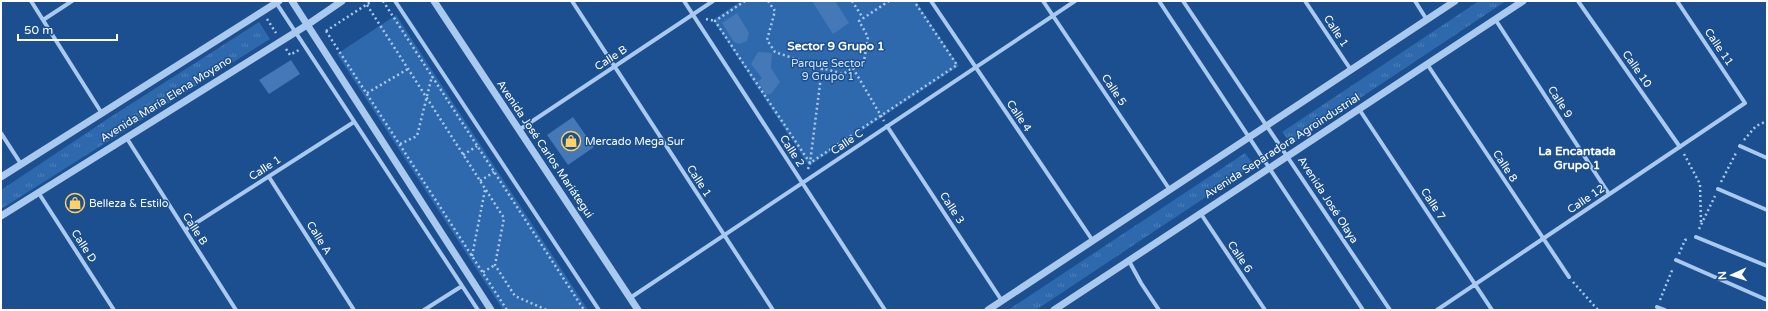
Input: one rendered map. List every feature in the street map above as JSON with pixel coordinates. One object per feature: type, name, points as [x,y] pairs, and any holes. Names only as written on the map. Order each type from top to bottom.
[{"type":"street","points":[[30,1],[102,112]]},
{"type":"street","points":[[43,20],[72,1]]},
{"type":"street","points":[[292,1],[491,310]]},
{"type":"street","name":"Avenida María Elena Moyano","points":[[1,216],[307,25],[342,1]]},
{"type":"street","points":[[395,1],[599,310]]},
{"type":"street","name":"Avenida José Carlos Mariátegui","points":[[434,1],[638,310]]},
{"type":"street","name":"Calle 1","points":[[572,1],[773,310]]},
{"type":"street","name":"Calle 2","points":[[684,1],[885,310]]},
{"type":"street","name":"Calle B","points":[[519,130],[713,1]]},
{"type":"street","name":"Calle 4","points":[[931,1],[1093,241]]},
{"type":"street","name":"Calle 5","points":[[1043,1],[1170,190]]},
{"type":"street","name":"Calle C","points":[[630,298],[1075,1]]},
{"type":"street","points":[[1159,1],[1364,310]]},
{"type":"street","name":"Avenida José Olaya","points":[[1184,1],[1390,310]]},
{"type":"street","name":"Calle 1","points":[[1305,1],[1351,70]]},
{"type":"street","points":[[1415,1],[1427,20]]},
{"type":"street","points":[[988,310],[1455,1]]},
{"type":"street","name":"Avenida Separadora Agroindustrial","points":[[1057,309],[1523,1]]},
{"type":"street","name":"Calle 10","points":[[1578,1],[1680,147]]},
{"type":"street","name":"Calle 11","points":[[1677,1],[1745,103]]},
{"type":"street","points":[[277,2],[295,32],[478,310]]},
{"type":"street","name":"Avenida María Elena Moyano","points":[[1,177],[277,2]]},
{"type":"street","name":"Calle 9","points":[[1495,19],[1609,194]]},
{"type":"street","name":"Calle 8","points":[[1427,64],[1542,239],[1569,277]]},
{"type":"street","name":"Calle 12","points":[[1437,310],[1745,103]]},
{"type":"street","name":"Calle 7","points":[[1359,109],[1492,310]]},
{"type":"street","name":"Calle 1","points":[[186,230],[354,122]]},
{"type":"street","name":"Calle 3","points":[[887,126],[1002,300]]},
{"type":"street","points":[[1,133],[21,164]]},
{"type":"street","name":"Calle B","points":[[126,137],[236,310]]},
{"type":"street","points":[[1740,146],[1767,158]]},
{"type":"street","name":"Calle A","points":[[269,177],[354,310]]},
{"type":"street","points":[[1718,189],[1767,210]]},
{"type":"street","name":"Calle D","points":[[38,192],[114,310]]},
{"type":"street","name":"Calle 6","points":[[1201,214],[1265,310]]},
{"type":"street","points":[[1696,237],[1767,266]]},
{"type":"street","points":[[1676,260],[1767,300]]},
{"type":"street","points":[[1129,261],[1159,310]]},
{"type":"street","points":[[424,310],[462,286]]},
{"type":"street","points":[[1657,307],[1665,310]]},
{"type":"path","points":[[383,1],[584,310]]},
{"type":"path","points":[[745,1],[715,21],[810,163]]},
{"type":"path","points":[[768,1],[775,11],[767,40],[775,52],[843,74],[864,61],[868,37],[859,21],[889,1]]},
{"type":"path","points":[[852,1],[863,18]]},
{"type":"path","points":[[810,163],[957,66],[914,1]]},
{"type":"path","points":[[367,5],[504,218],[495,265],[515,296],[547,310]]},
{"type":"path","points":[[326,31],[507,310]]},
{"type":"path","points":[[802,183],[810,163],[822,68]]},
{"type":"path","points":[[854,68],[887,126]]},
{"type":"path","points":[[367,93],[408,69]]},
{"type":"path","points":[[400,144],[417,136],[432,76]]},
{"type":"path","points":[[1657,307],[1685,240],[1696,237],[1740,146],[1748,134],[1756,126],[1767,121]]},
{"type":"path","points":[[464,155],[477,146]]},
{"type":"path","points":[[1680,147],[1700,184],[1702,224]]},
{"type":"path","points":[[480,181],[494,172]]},
{"type":"path","points":[[472,256],[486,190]]},
{"type":"path","points":[[483,272],[495,265]]},
{"type":"path","points":[[1569,277],[1598,310]]},
{"type":"green space","name":"Parque Sector 9 Grupo 1","points":[[741,1],[916,1],[959,66],[809,166],[713,20]]},
{"type":"green space","points":[[1479,1],[1506,1],[1291,144],[1282,132]]},
{"type":"green space","points":[[396,15],[588,310],[503,310],[337,54]]},
{"type":"green space","points":[[259,22],[270,39],[1,209],[1,190],[109,118]]},
{"type":"green space","points":[[1245,153],[1254,165],[1036,310],[1008,310]]},
{"type":"building","points":[[812,1],[835,1],[849,23],[833,34]]},
{"type":"building","points":[[737,13],[749,33],[747,41],[739,44],[734,42],[722,23]]},
{"type":"building","points":[[758,52],[772,53],[771,68],[780,82],[771,94],[765,94],[758,82],[762,78],[751,64]]},
{"type":"building","points":[[291,60],[300,74],[269,94],[259,80]]},
{"type":"building","name":"Mercado Mega Sur","points":[[573,117],[594,147],[568,165],[547,135]]},
{"type":"place","name":"Mercado Mega Sur","points":[[571,141]]},
{"type":"place","name":"Belleza & Estilo","points":[[75,203]]},
{"type":"district","name":"Sector 9 Grupo 1","points":[[836,46]]},
{"type":"district","name":"La Encantada Grupo 1","points":[[1577,158]]}]
